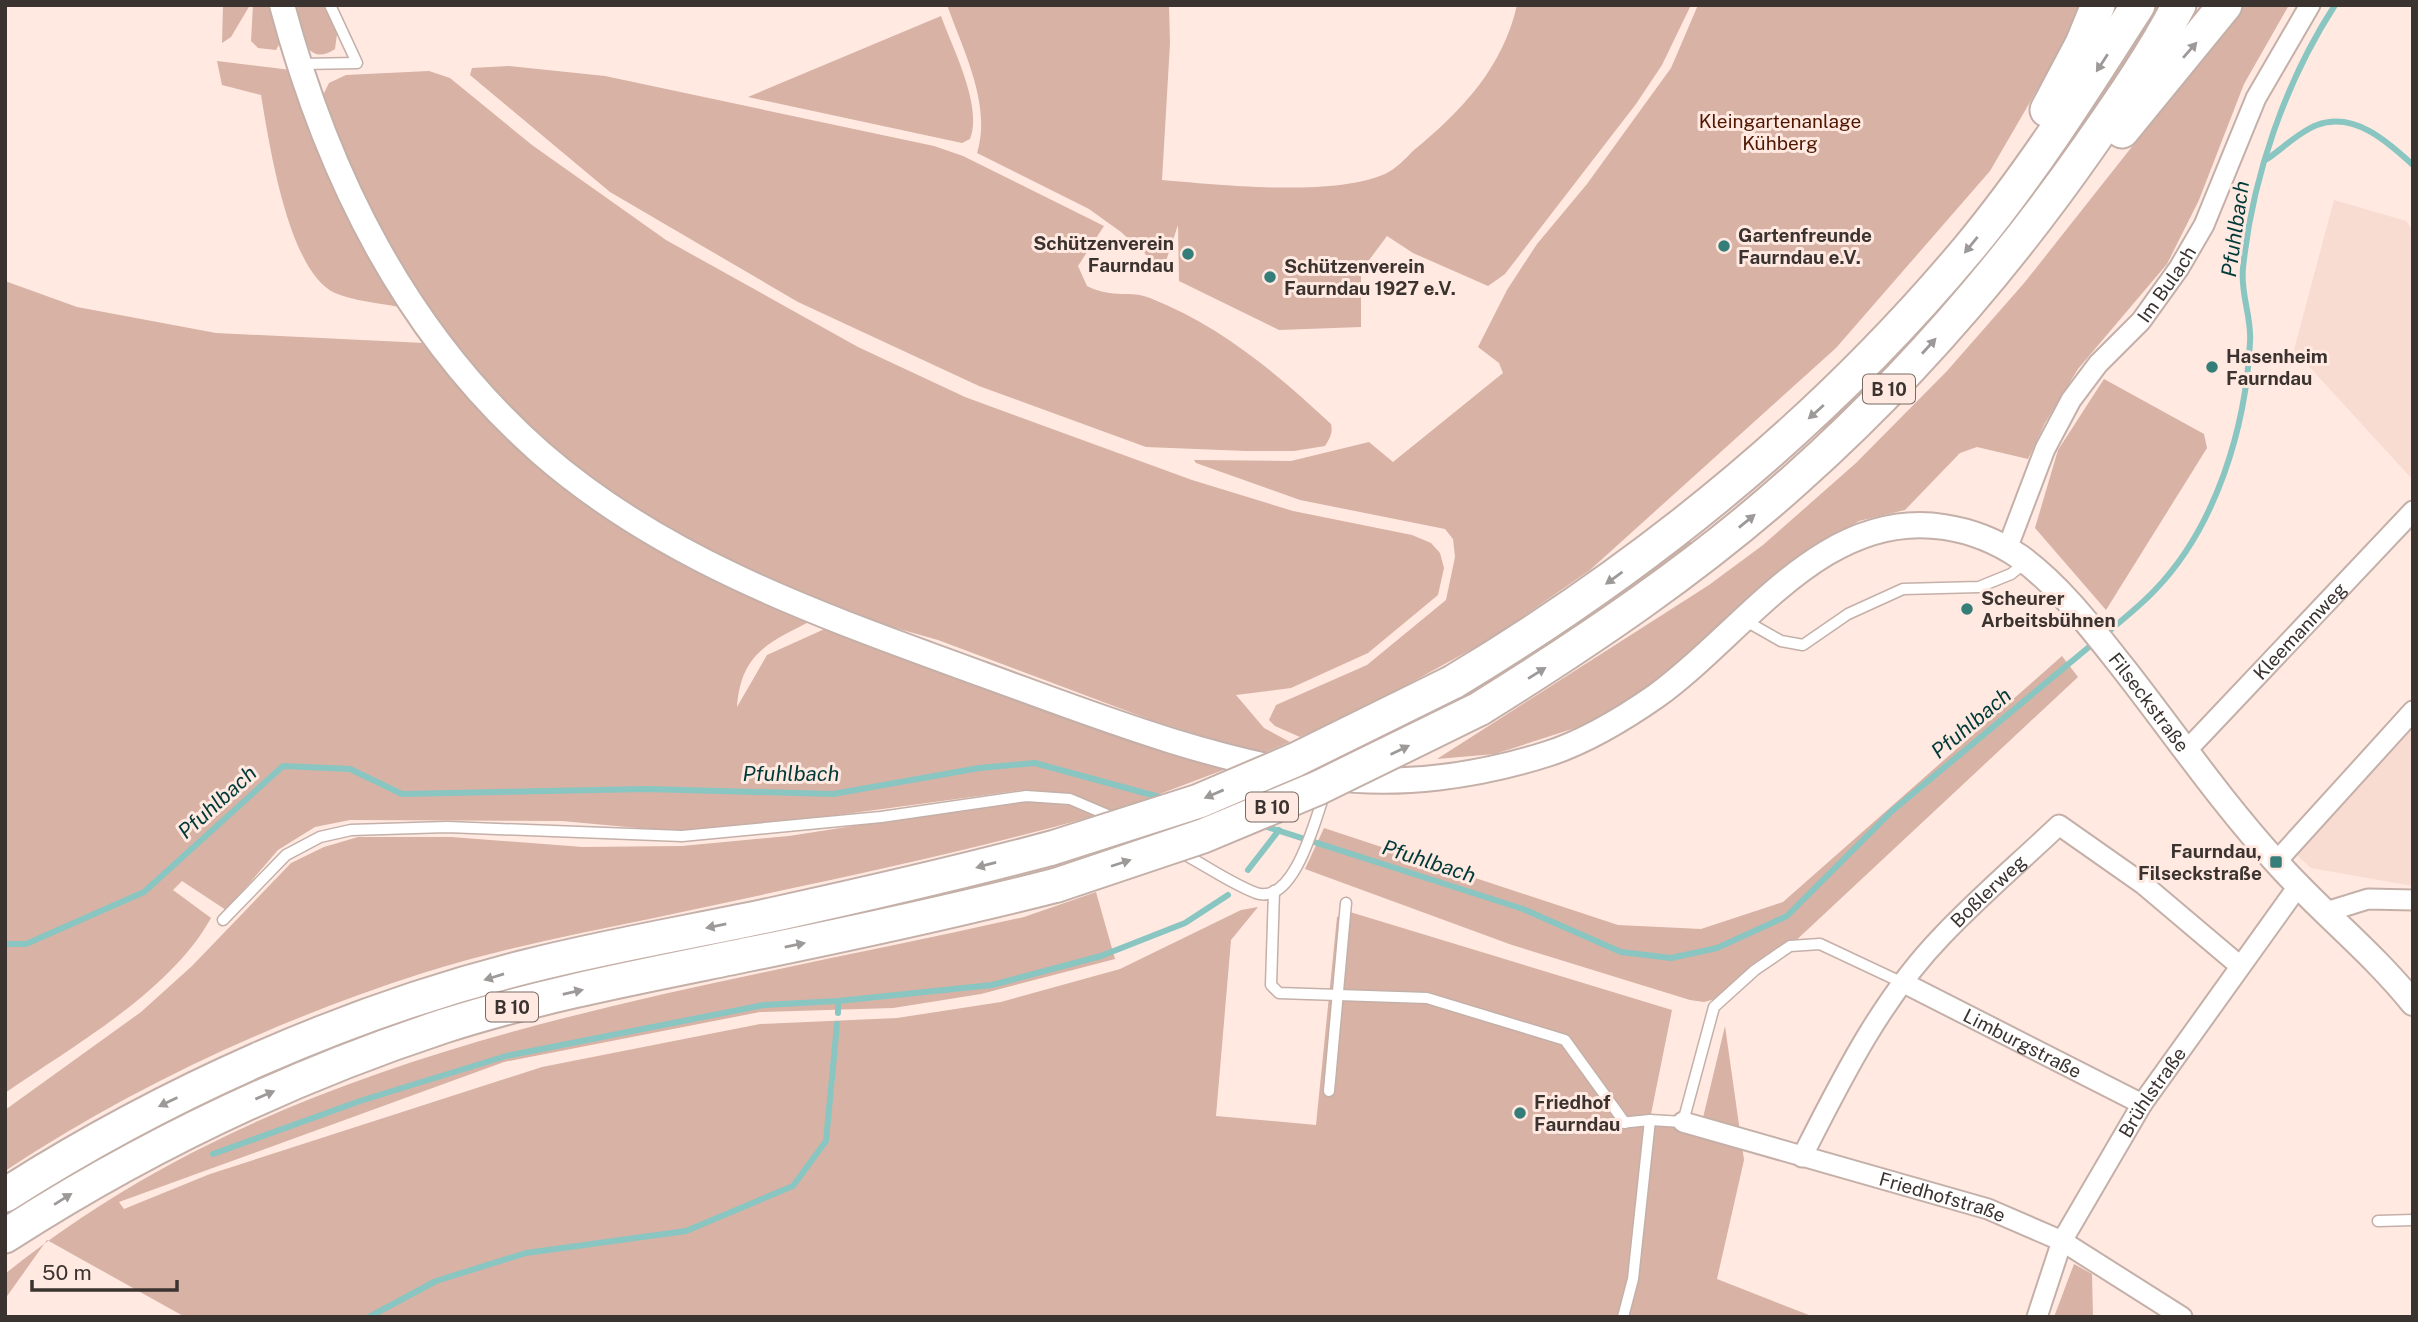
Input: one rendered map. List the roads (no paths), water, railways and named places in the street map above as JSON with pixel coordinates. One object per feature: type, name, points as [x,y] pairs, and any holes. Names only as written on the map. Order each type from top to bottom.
[{"type":"highway","name":"B 10","points":[[2013,192],[2030,139],[2063,83],[2098,5]]},
{"type":"highway","name":"B 10","points":[[5,1195],[131,1120],[216,1079],[326,1033],[435,994],[527,967],[926,881],[1052,848],[1199,801],[1295,760],[1453,682],[1542,628],[1613,579],[1754,468],[1822,407],[1889,338],[1969,248],[2013,192],[2088,84],[2138,5]]},
{"type":"highway","name":"B 10","points":[[5,1236],[145,1152],[234,1108],[343,1061],[446,1025],[634,977],[935,916],[1057,885],[1216,831],[1318,788],[1479,709],[1635,607],[1796,479],[1897,381],[2002,262],[2059,190],[2120,102],[2179,5]]},
{"type":"highway","points":[[2059,190],[2101,159],[2225,5]]},
{"type":"street","name":"Filseckstraße","points":[[282,5],[298,64],[335,168],[374,246],[419,318],[473,384],[541,452],[635,522],[728,574],[820,614],[1060,703],[1225,755],[1330,777],[1422,780],[1549,754],[1592,735],[1659,694],[1826,552],[1865,533],[1892,527],[1938,525],[1974,534],[2017,555],[2091,628],[2276,862],[2413,1003]]},
{"type":"street","name":"Im Bulach","points":[[2017,555],[2021,519],[2045,449],[2071,400],[2098,364],[2141,321],[2179,268],[2204,225],[2256,97],[2310,5]]},
{"type":"street","name":"Kleemannweg","points":[[2188,750],[2413,512]]},
{"type":"street","points":[[2276,862],[2413,711]]},
{"type":"street","name":"Boßlerweg","points":[[1802,1157],[1850,1063],[1904,983],[1941,937],[2059,825],[2143,884],[2240,966]]},
{"type":"street","name":"Brühlstraße","points":[[2036,1317],[2062,1241],[2142,1104],[2299,885]]},
{"type":"street","points":[[2326,912],[2368,899],[2413,900]]},
{"type":"street","name":"Limburgstraße","points":[[1904,983],[2142,1104]]},
{"type":"street","name":"Friedhofstraße","points":[[1683,1122],[1989,1209],[2062,1241],[2182,1317]]},
{"type":"lane","points":[[298,64],[356,63],[330,5]]},
{"type":"lane","points":[[1744,620],[1781,641],[1803,645],[1848,614],[1903,589],[1979,587],[2011,574],[2017,555]]},
{"type":"lane","points":[[1155,839],[1259,894],[1274,891],[1287,884],[1303,853],[1330,777]]},
{"type":"lane","points":[[223,920],[286,855],[320,836],[351,830],[447,827],[682,836],[881,817],[1027,796],[1070,799],[1144,833]]},
{"type":"lane","points":[[1274,891],[1270,985],[1279,993],[1427,998],[1565,1040],[1625,1123]]},
{"type":"lane","points":[[1329,1091],[1346,903]]},
{"type":"lane","points":[[1560,1129],[1650,1120],[1683,1122],[1714,1007],[1755,970],[1790,946],[1820,944],[1904,983]]},
{"type":"lane","points":[[1623,1317],[1633,1279],[1650,1120]]},
{"type":"lane","points":[[2378,1221],[2413,1220]]},
{"type":"waterway","name":"Pfuhlbach","points":[[2104,635],[2149,596],[2176,565],[2195,537],[2224,474],[2242,408],[2247,374],[2250,333],[2243,268],[2254,200],[2286,98],[2335,5]]},
{"type":"waterway","points":[[2267,159],[2317,125],[2344,122],[2370,131],[2413,165]]},
{"type":"waterway","name":"Pfuhlbach","points":[[1261,825],[1523,909],[1621,952],[1671,958],[1717,948],[1787,916],[1892,811],[2095,642]]},
{"type":"waterway","name":"Pfuhlbach","points":[[5,944],[26,944],[144,892],[283,766],[350,769],[402,794],[647,789],[833,794],[979,768],[1035,763],[1163,798]]},
{"type":"waterway","points":[[1248,870],[1279,830]]},
{"type":"waterway","points":[[213,1154],[360,1101],[506,1056],[764,1005],[838,1001],[992,985],[1101,956],[1185,923],[1228,895]]},
{"type":"waterway","points":[[838,1001],[838,1013]]},
{"type":"waterway","points":[[369,1317],[436,1281],[526,1253],[686,1231],[793,1186],[826,1141],[837,1024]]},
{"type":"place","name":"Gartenfreunde Faurndau e.V.","points":[[1724,246]]},
{"type":"place","name":"Schützenverein Faurndau","points":[[1188,254]]},
{"type":"place","name":"Schützenverein Faurndau 1927 e.V.","points":[[1270,277]]},
{"type":"place","name":"Hasenheim Faurndau","points":[[2212,367]]},
{"type":"place","name":"Scheurer Arbeitsbühnen","points":[[1967,609]]},
{"type":"place","name":"Faurndau, Filseckstraße","points":[[2276,862]]},
{"type":"place","name":"Friedhof Faurndau","points":[[1520,1113]]},
{"type":"park label","name":"Kleingartenanlage Kühberg","points":[[1780,132]]}]
